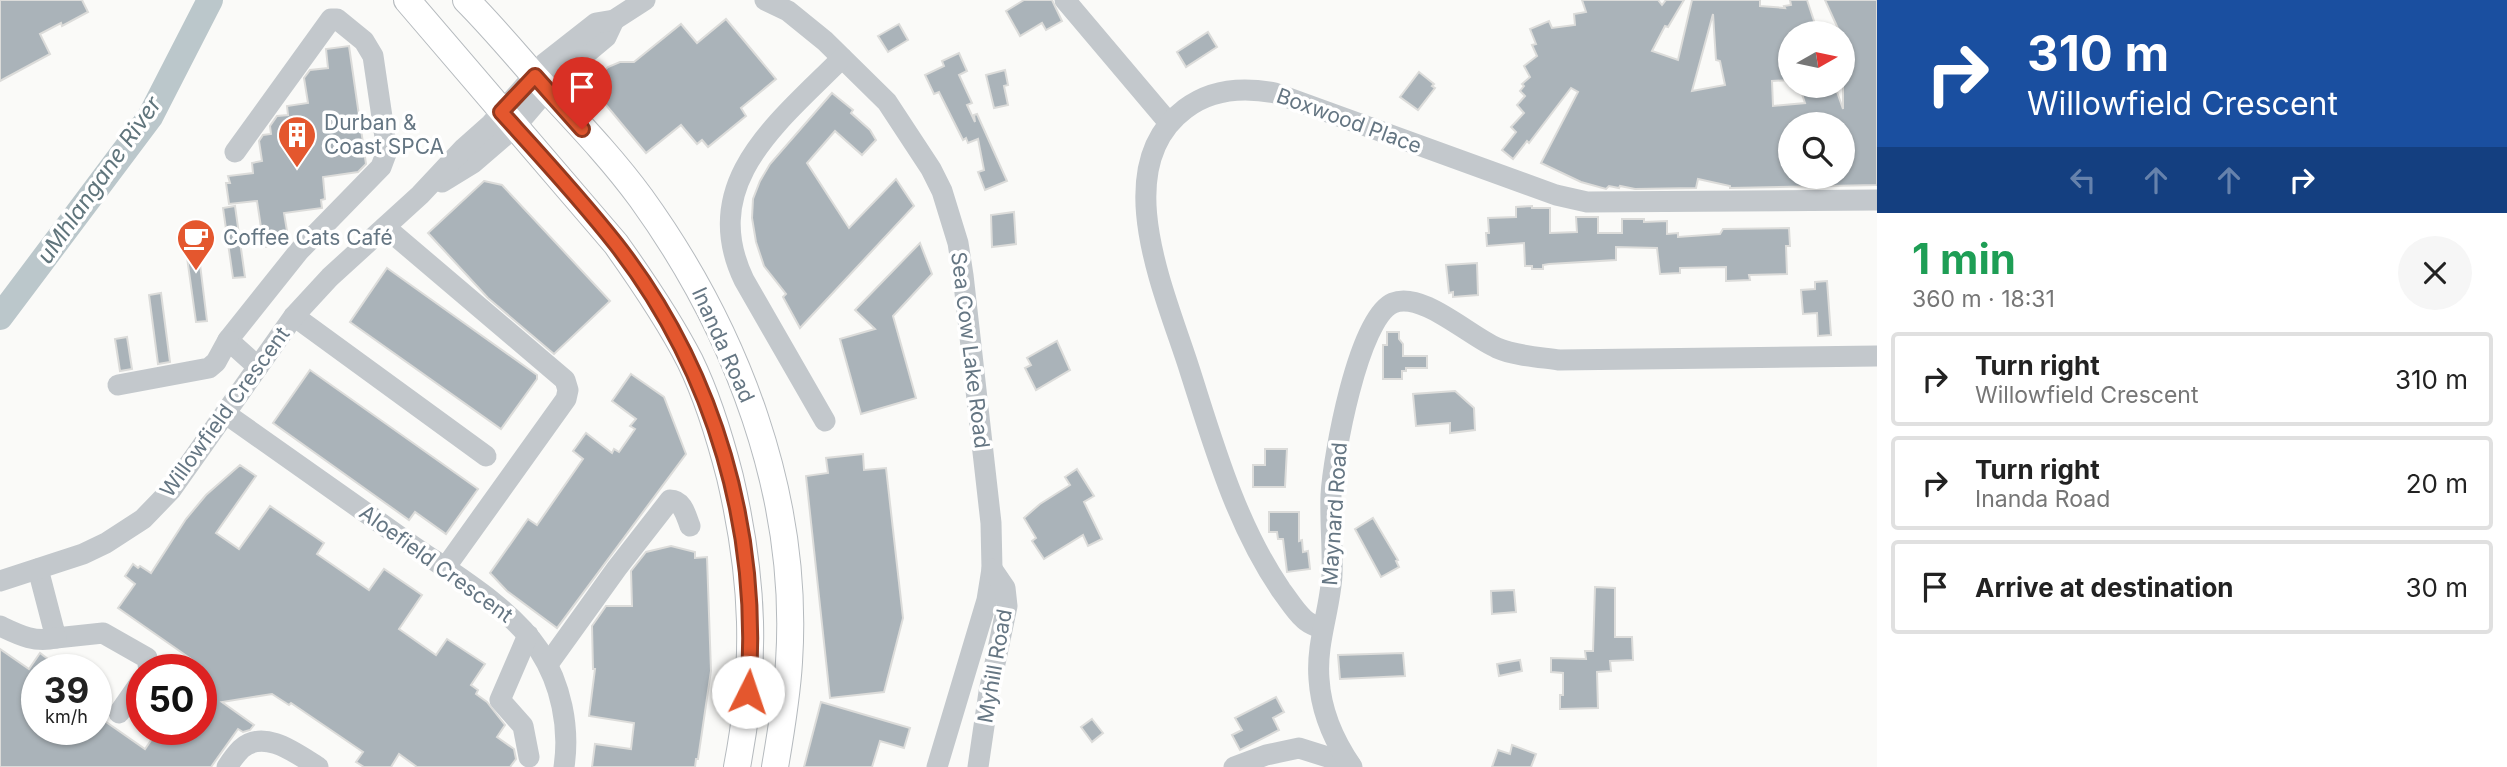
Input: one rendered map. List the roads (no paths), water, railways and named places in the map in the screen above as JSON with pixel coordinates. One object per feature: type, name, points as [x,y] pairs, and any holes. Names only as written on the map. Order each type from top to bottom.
[{"type":"main road","name":"Inanda Road","points":[[407,0],[616,244],[643,282],[691,363],[712,415],[738,512],[747,558],[750,666],[746,719],[737,767]]},
{"type":"main road","name":"Inanda Road","points":[[466,0],[639,196],[693,277],[748,396],[764,446],[785,552],[789,661],[775,767]]},
{"type":"street","name":"Sea Cow Lake Road","points":[[765,0],[788,11],[825,41],[887,102],[931,169],[950,215],[963,275],[991,523],[992,569],[981,626],[937,767]]},
{"type":"street","points":[[1065,0],[1169,123]]},
{"type":"street","name":"Willowfield Crescent","points":[[0,581],[106,543],[143,519],[171,490],[294,316],[349,258],[420,195],[464,148],[491,124],[508,119],[541,83],[557,78],[606,37],[614,20],[639,1]]},
{"type":"street","points":[[118,385],[209,368],[299,251],[384,163],[387,151],[373,56],[363,41],[337,19],[331,19],[235,152]]},
{"type":"street","points":[[825,421],[744,280],[733,258],[729,230],[732,194],[759,143],[842,58]]},
{"type":"street","name":"Boxwood Place","points":[[1322,629],[1303,619],[1292,605],[1270,574],[1246,529],[1219,460],[1160,278],[1146,220],[1145,195],[1153,152],[1160,135],[1169,123],[1192,103],[1233,90],[1256,89],[1275,93],[1556,195],[1587,202],[1877,200]]},
{"type":"street","points":[[385,227],[565,380],[568,390],[566,399],[445,568]]},
{"type":"street","name":"Maynard Road","points":[[1351,765],[1340,750],[1325,713],[1319,681],[1318,651],[1332,575],[1331,495],[1335,451],[1359,356],[1378,316],[1392,303],[1411,301],[1426,306],[1482,341],[1508,352],[1559,360],[1877,356]]},
{"type":"street","points":[[294,316],[486,456]]},
{"type":"street","points":[[228,340],[258,367]]},
{"type":"street","name":"Aloefield Crescent","points":[[226,414],[512,618],[528,635],[548,664],[556,684],[566,734],[564,767]]},
{"type":"street","points":[[548,664],[670,500],[675,499],[680,503],[690,526]]},
{"type":"street","points":[[38,569],[56,638]]},
{"type":"street","name":"Myhill Road","points":[[978,767],[989,692],[1007,606],[1005,588],[992,569]]},
{"type":"street","points":[[0,626],[36,640],[93,633],[112,636],[141,654]]},
{"type":"street","points":[[528,635],[500,700],[523,726],[529,757]]},
{"type":"street","points":[[119,713],[126,703]]},
{"type":"street","points":[[226,767],[242,748],[262,740],[309,761]]},
{"type":"street","points":[[1234,767],[1266,755],[1300,748],[1351,765]]},
{"type":"waterway","name":"uMhlangane River","points":[[0,317],[150,117],[210,0]]},
{"type":"place","name":"Durban & Coast SPCA","points":[[297,169]]},
{"type":"place","name":"Coffee Cats Café","points":[[196,272]]}]
